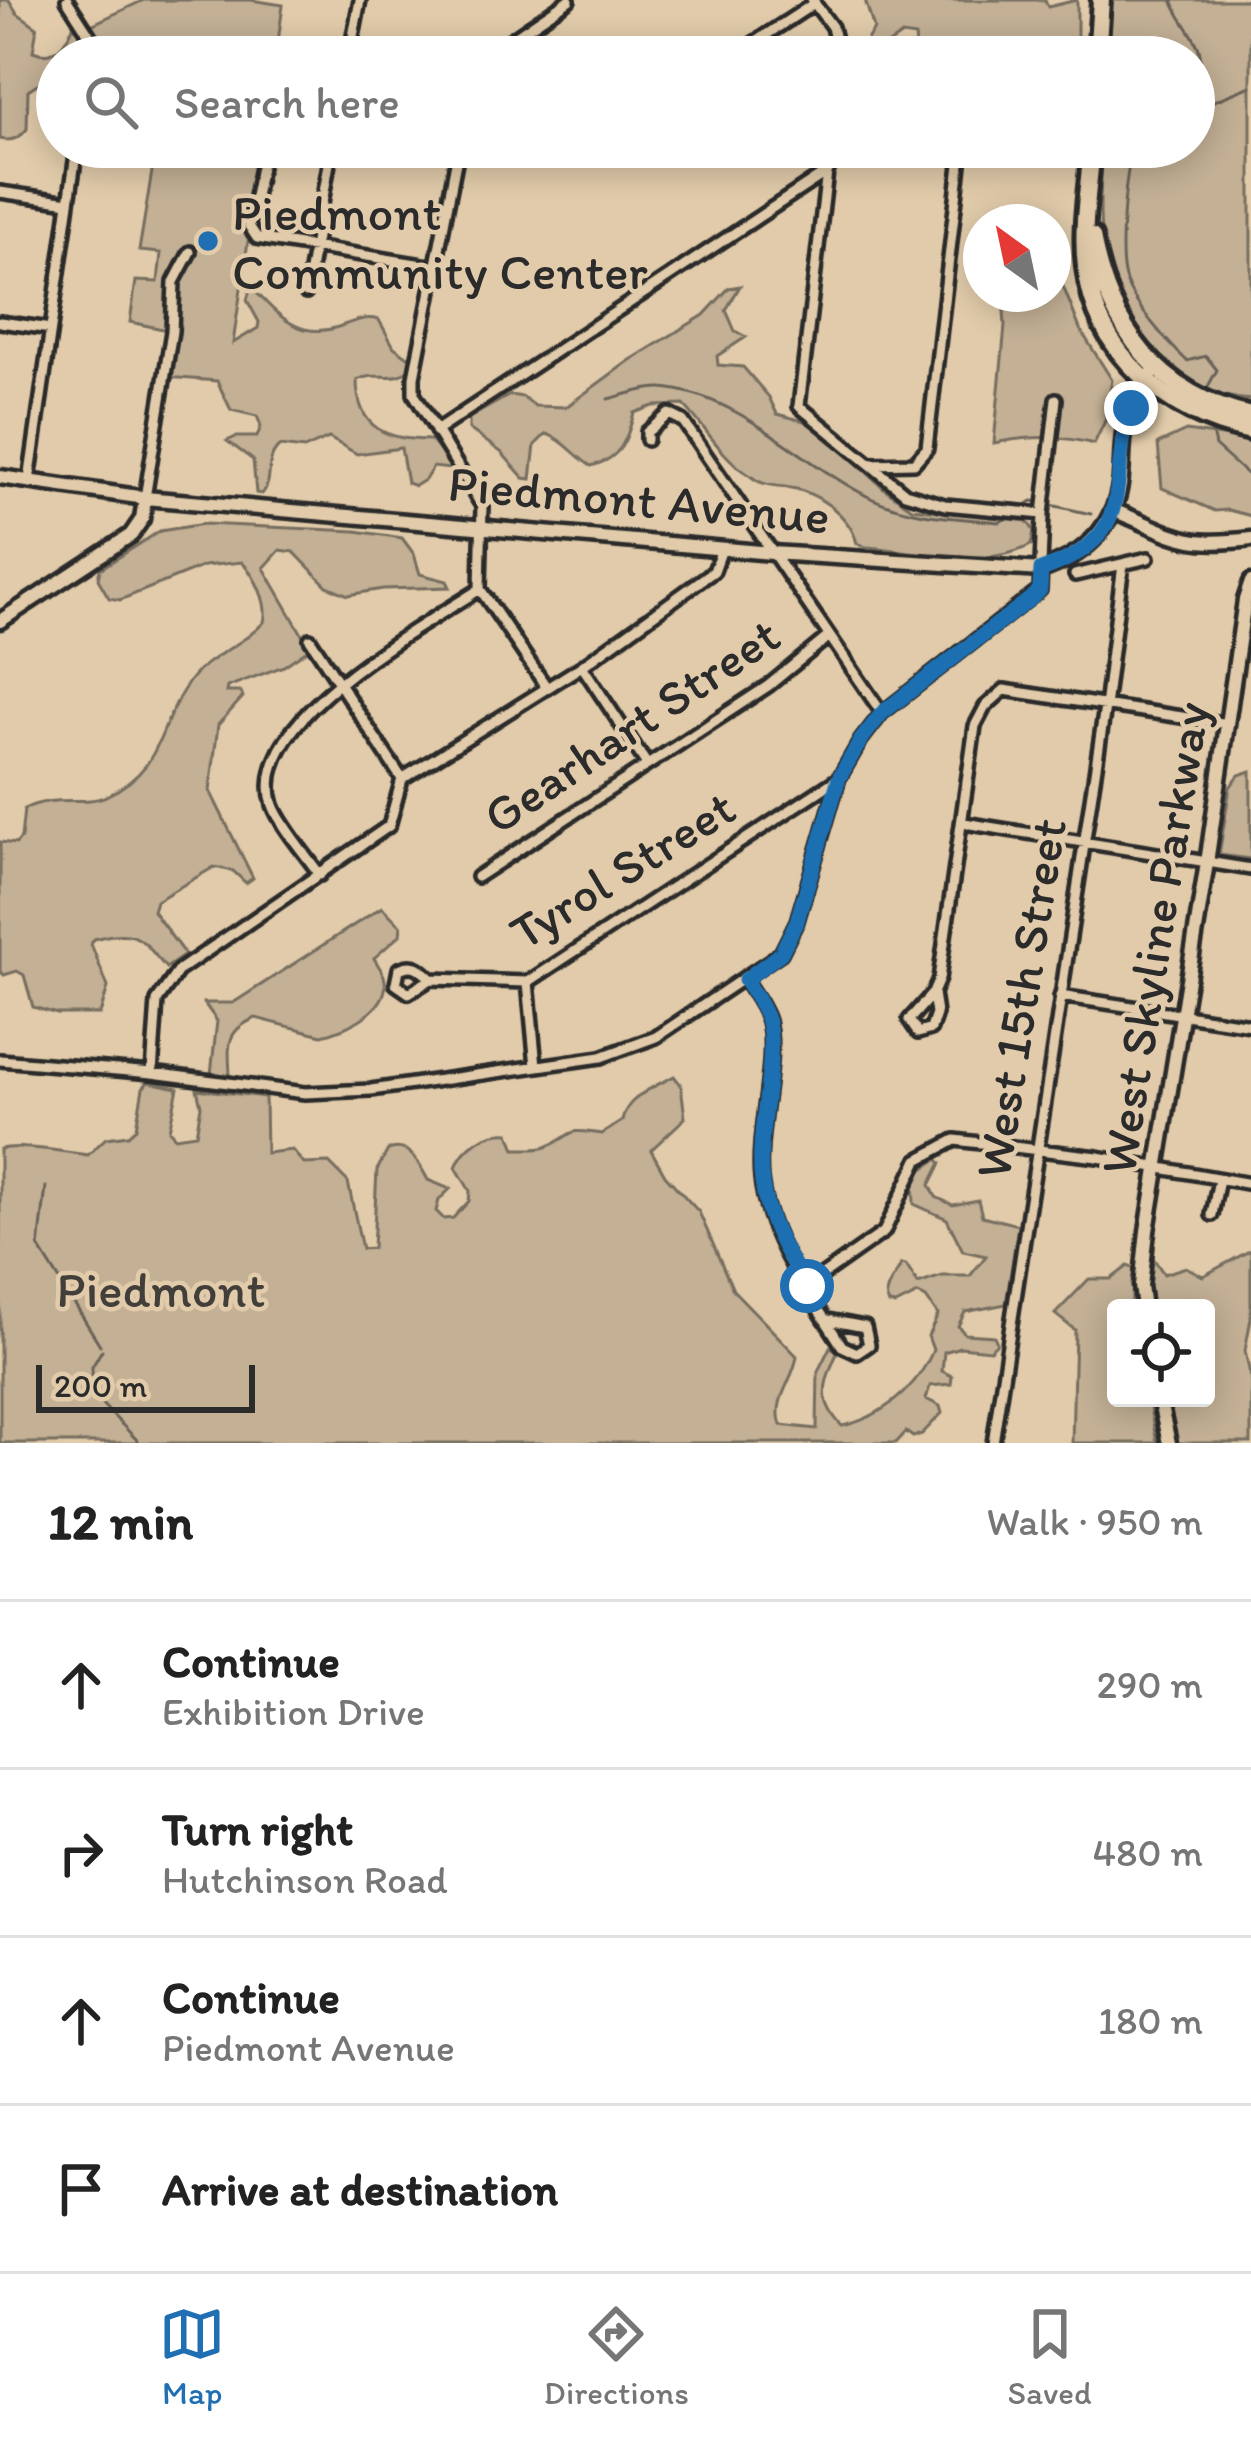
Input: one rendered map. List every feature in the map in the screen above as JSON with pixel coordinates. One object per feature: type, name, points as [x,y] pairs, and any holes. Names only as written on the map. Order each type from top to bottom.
[{"type":"highway","points":[[1098,36],[1101,0]]},
{"type":"highway","points":[[1090,168],[1088,208],[1100,272],[1114,314],[1150,375],[1251,431]]},
{"type":"highway","points":[[1208,410],[1251,416]]},
{"type":"main road","points":[[1041,570],[1079,554],[1115,511],[1126,424],[1150,375]]},
{"type":"main road","name":"Piedmont Avenue","points":[[0,477],[145,498],[772,554],[1041,570]]},
{"type":"main road","points":[[0,621],[131,535],[142,519],[145,498]]},
{"type":"main road","points":[[1115,511],[1182,541],[1216,545],[1251,539]]},
{"type":"main road","name":"West Skyline Parkway","points":[[1143,1299],[1157,1168],[1250,586]]},
{"type":"main road","points":[[1161,1407],[1169,1443]]},
{"type":"street","points":[[67,0],[90,36]]},
{"type":"street","points":[[353,36],[360,0]]},
{"type":"street","points":[[516,36],[569,0]]},
{"type":"street","points":[[763,36],[814,1],[834,36]]},
{"type":"street","points":[[29,481],[74,168]]},
{"type":"street","points":[[261,168],[249,226],[256,238],[435,267]]},
{"type":"street","points":[[306,292],[328,168]]},
{"type":"street","points":[[455,168],[414,394],[482,506],[481,590],[548,688]]},
{"type":"street","points":[[828,168],[800,406],[904,493],[945,505],[1043,514]]},
{"type":"street","points":[[868,464],[914,463],[926,448],[960,168]]},
{"type":"street","points":[[436,431],[828,171]]},
{"type":"street","points":[[0,192],[68,202]]},
{"type":"street","points":[[145,498],[172,331],[173,282],[190,252]]},
{"type":"street","points":[[0,322],[52,329]]},
{"type":"street","points":[[0,1060],[305,1093],[371,1090],[601,1057],[656,1037],[781,953],[797,921],[839,778],[882,713],[1040,590],[1056,399]]},
{"type":"street","points":[[647,440],[646,432],[669,414],[683,421],[882,713]]},
{"type":"street","points":[[152,1073],[157,1001],[178,971],[389,826],[402,779],[582,666],[713,571],[722,549]]},
{"type":"street","points":[[1075,575],[1148,558]]},
{"type":"street","name":"West 15th Street","points":[[993,1443],[1123,564]]},
{"type":"street","points":[[320,874],[273,804],[273,775],[283,745],[299,720],[337,684],[481,590]]},
{"type":"street","name":"Gearhart Street","points":[[477,877],[768,686],[828,637]]},
{"type":"street","points":[[310,640],[402,779]]},
{"type":"street","points":[[582,666],[646,763]]},
{"type":"street","points":[[933,993],[964,823],[975,726],[986,706],[1004,690],[1228,724]]},
{"type":"street","name":"Tyrol Street","points":[[431,979],[529,982],[839,778]]},
{"type":"street","points":[[964,823],[1251,869]]},
{"type":"street","points":[[745,980],[767,1017],[770,1040],[760,1127],[761,1180],[769,1217],[781,1245],[847,1351],[857,1353],[869,1345],[865,1327],[828,1320]]},
{"type":"street","points":[[529,982],[536,1066]]},
{"type":"street","points":[[1060,996],[1251,1025]]},
{"type":"street","points":[[807,1286],[884,1232],[918,1160],[955,1141],[1036,1148],[1251,1184]]},
{"type":"street","points":[[1212,1215],[1219,1179]]},
{"type":"green space","points":[[0,0],[9,0],[17,13],[37,27],[36,85],[28,90],[27,129],[18,137],[0,139]]},
{"type":"green space","points":[[144,0],[251,0],[283,5],[279,36],[89,36],[85,28]]},
{"type":"green space","points":[[865,0],[1045,0],[1048,7],[1077,0],[1077,36],[869,36],[874,29]]},
{"type":"green space","points":[[1111,0],[1251,0],[1251,400],[1195,384],[1150,348],[1118,298],[1102,241],[1102,168],[1215,168],[1215,36],[1109,36]]},
{"type":"green space","points":[[153,168],[259,168],[233,343],[258,328],[247,300],[251,287],[300,328],[326,330],[379,320],[394,347],[414,361],[403,374],[357,380],[363,410],[369,421],[389,434],[431,440],[450,469],[433,467],[415,486],[407,483],[401,448],[357,454],[329,438],[304,449],[280,446],[272,457],[266,488],[256,493],[253,460],[227,441],[257,437],[261,426],[257,416],[231,410],[217,381],[165,377],[172,331],[130,322],[136,281],[158,282],[161,253],[139,251]]},
{"type":"green space","points":[[740,286],[726,310],[735,331],[746,337],[717,356],[718,365],[743,367],[777,414],[812,423],[912,508],[1027,521],[1034,531],[1031,545],[972,557],[866,547],[857,543],[839,513],[819,498],[753,478],[684,405],[653,406],[634,413],[621,447],[609,459],[591,466],[546,434],[535,445],[531,479],[524,478],[501,452],[469,429],[469,418],[510,395],[535,406],[566,407],[704,315],[729,288]]},
{"type":"green space","points":[[1071,306],[1112,380],[1105,421],[1094,444],[1044,438],[994,443],[1004,312],[1071,312]]},
{"type":"green space","points":[[1186,431],[1251,440],[1251,516],[1215,511],[1162,488],[1158,444]]},
{"type":"green space","points":[[204,524],[356,531],[402,538],[420,574],[447,581],[450,587],[348,595],[327,586],[294,552],[280,550],[264,568],[310,648],[284,666],[227,687],[226,692],[241,692],[243,697],[218,725],[210,791],[253,878],[246,883],[233,871],[214,867],[156,901],[153,911],[185,955],[166,968],[138,938],[121,934],[94,939],[91,944],[108,987],[100,1014],[57,1014],[33,1007],[24,975],[0,971],[0,842],[16,844],[21,838],[24,809],[46,802],[97,799],[139,774],[194,675],[264,622],[260,590],[242,562],[204,566],[120,600],[109,598],[98,579],[100,569],[160,531]]},
{"type":"green space","points":[[1251,771],[1251,859],[1219,855],[1230,787],[1239,775]]},
{"type":"green space","points":[[382,907],[401,926],[400,935],[374,958],[385,988],[366,1016],[322,1035],[256,1018],[233,1034],[230,1075],[211,1074],[217,1021],[204,1003],[233,1003]]},
{"type":"green space","name":"Piedmont","points":[[674,1076],[681,1085],[685,1118],[651,1150],[665,1175],[699,1212],[733,1290],[797,1356],[779,1407],[781,1425],[817,1429],[818,1371],[830,1347],[838,1351],[826,1398],[842,1426],[871,1416],[897,1399],[933,1350],[928,1336],[938,1315],[918,1294],[889,1304],[888,1289],[901,1264],[918,1284],[942,1276],[970,1276],[986,1256],[963,1251],[947,1219],[914,1204],[917,1173],[937,1159],[941,1163],[930,1185],[936,1197],[953,1205],[978,1200],[982,1216],[1018,1225],[1006,1304],[965,1312],[958,1326],[965,1334],[994,1336],[997,1343],[990,1350],[960,1347],[944,1352],[942,1371],[952,1376],[951,1384],[930,1386],[926,1399],[940,1406],[942,1413],[922,1434],[913,1437],[906,1432],[896,1443],[0,1443],[0,1149],[88,1155],[106,1138],[128,1135],[136,1128],[148,1082],[178,1088],[169,1130],[175,1137],[196,1134],[201,1106],[197,1089],[265,1097],[266,1153],[292,1150],[304,1164],[329,1163],[348,1182],[362,1249],[373,1248],[377,1170],[388,1150],[408,1152],[428,1180],[450,1189],[436,1211],[444,1219],[453,1218],[469,1201],[470,1191],[456,1167],[477,1141],[509,1133],[515,1149],[535,1149],[575,1132],[602,1134],[622,1121],[635,1099]]},
{"type":"green space","points":[[1251,1250],[1251,1318],[1245,1351],[1251,1379],[1251,1443],[1177,1443],[1168,1407],[1215,1407],[1215,1299],[1149,1299],[1149,1261],[1153,1258],[1164,1274],[1186,1267],[1203,1276]]},
{"type":"green space","points":[[1128,1266],[1134,1269],[1132,1299],[1107,1299],[1107,1407],[1150,1407],[1157,1443],[1072,1443],[1075,1330],[1055,1314],[1089,1279],[1111,1279]]},
{"type":"waterway","points":[[1172,0],[1193,36]]},
{"type":"waterway","points":[[1215,101],[1251,86]]},
{"type":"waterway","points":[[1129,168],[1122,251],[1125,278],[1143,310],[1179,354],[1187,361],[1206,356],[1217,370],[1206,390]]},
{"type":"waterway","points":[[608,399],[656,388],[691,393],[745,417],[873,499],[919,513],[1005,519]]},
{"type":"waterway","points":[[1210,424],[1215,446],[1251,478]]},
{"type":"waterway","points":[[1020,509],[1040,502]]},
{"type":"waterway","points":[[1051,505],[1091,514]]},
{"type":"waterway","points":[[46,1187],[39,1247],[100,1345]]},
{"type":"waterway","points":[[102,1350],[92,1367],[92,1394],[138,1441]]},
{"type":"place","name":"Piedmont Community Center","points":[[208,241]]},
{"type":"route","points":[[807,1286],[781,1245],[761,1180],[760,1127],[770,1040],[767,1017],[745,980],[781,953],[797,921],[839,778],[882,713],[1034,596],[1040,590],[1041,570],[1079,554],[1108,523],[1115,511],[1131,408]]}]
